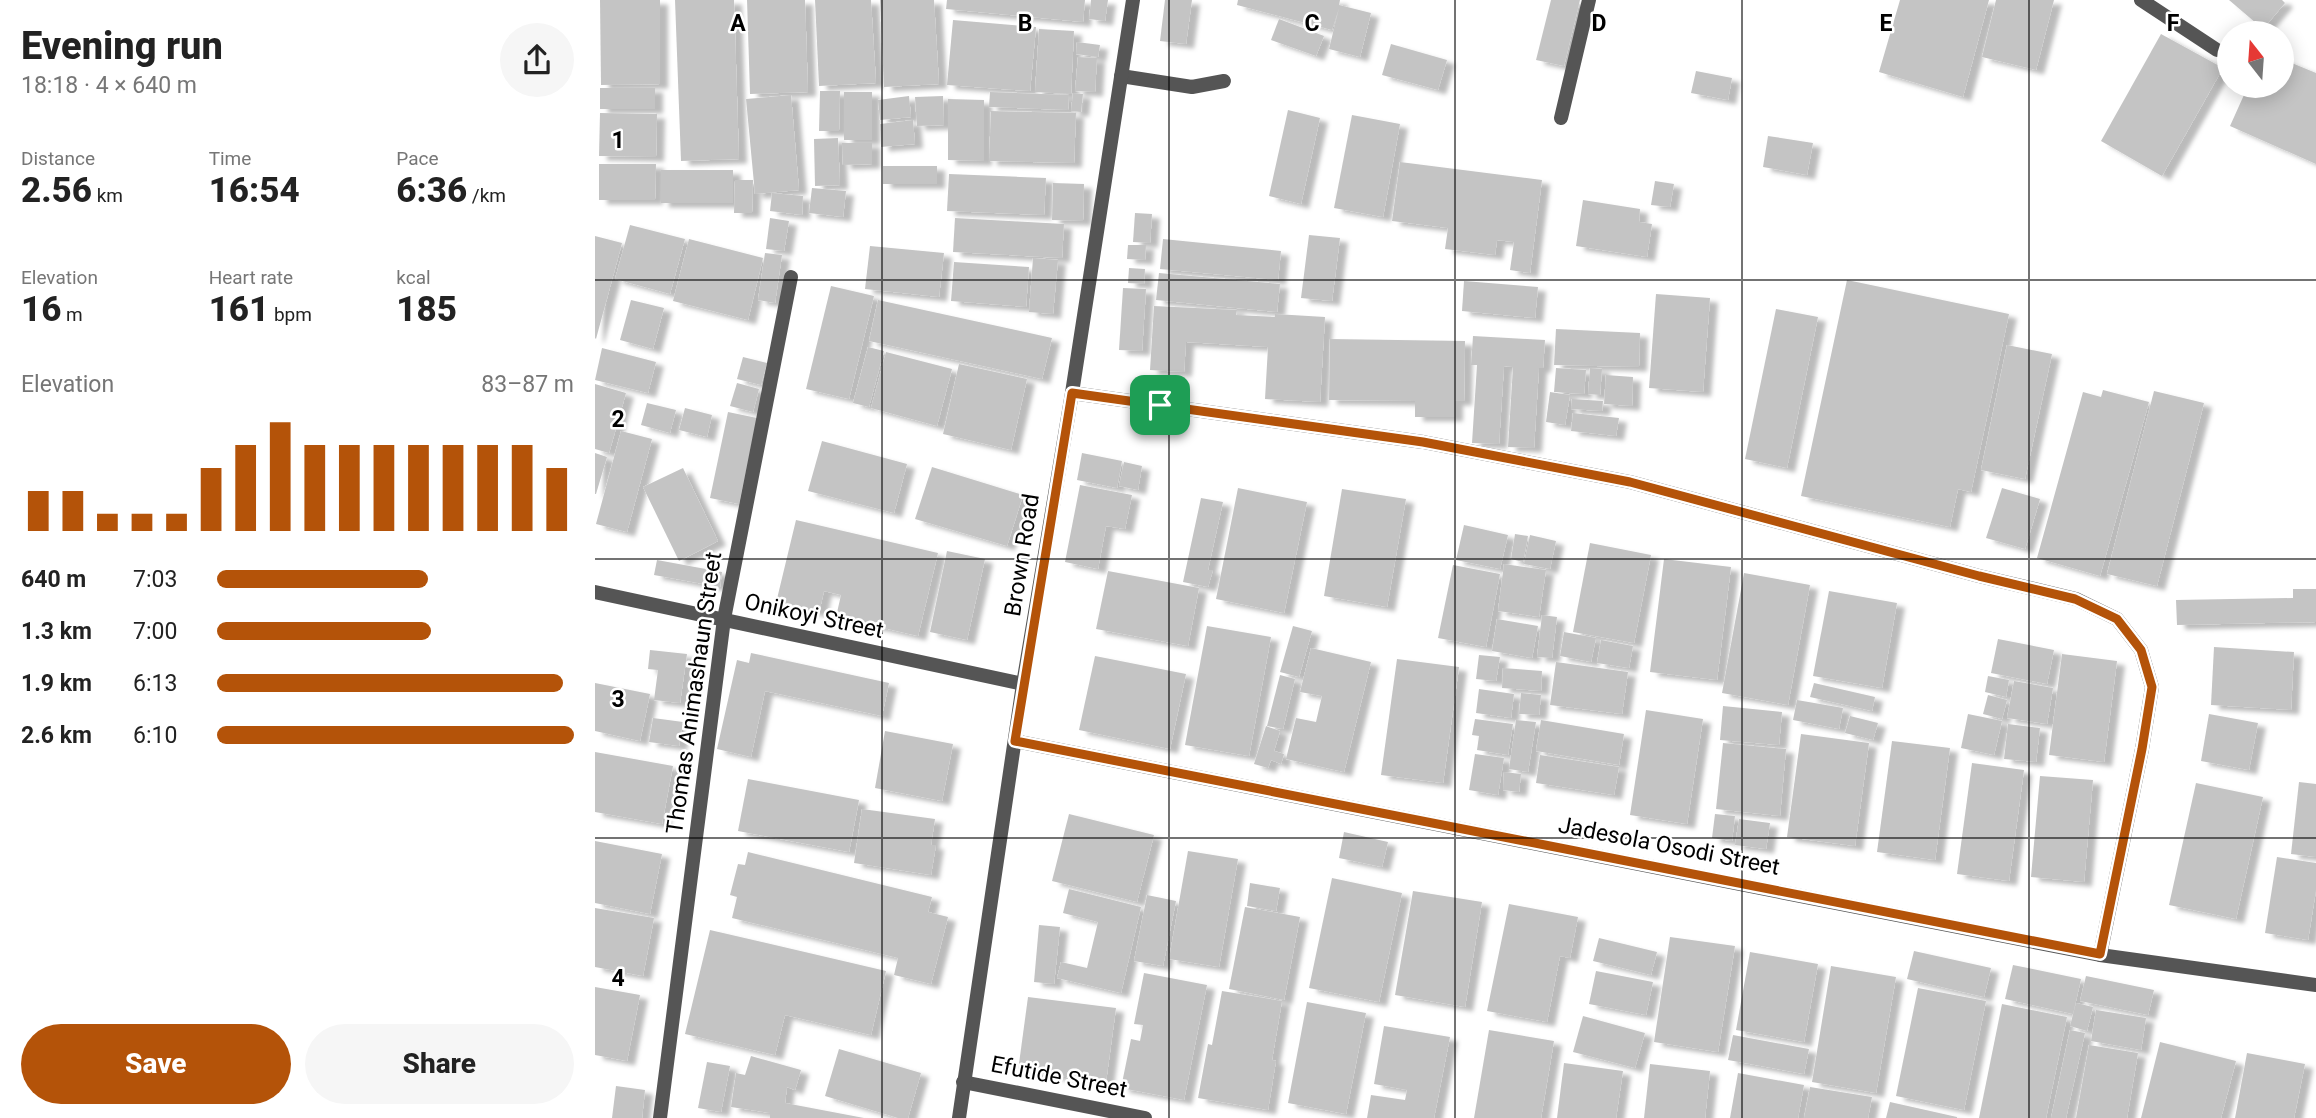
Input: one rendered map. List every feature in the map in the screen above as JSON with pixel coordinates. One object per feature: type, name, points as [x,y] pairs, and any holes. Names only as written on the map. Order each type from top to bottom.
[{"type":"street","name":"Brown Road","points":[[959,1118],[1023,684],[1072,393],[1133,0]]},
{"type":"street","points":[[1560,118],[1588,0]]},
{"type":"street","points":[[2141,0],[2217,50]]},
{"type":"street","points":[[1121,76],[1192,87],[1224,81]]},
{"type":"street","name":"Thomas Animashaun Street","points":[[660,1118],[724,619],[791,277]]},
{"type":"street","points":[[1072,393],[1423,442],[1630,482],[1979,576],[2075,599],[2117,619],[2141,650],[2152,687],[2100,954]]},
{"type":"street","name":"Onikoyi Street","points":[[595,592],[1023,684]]},
{"type":"street","name":"Jadesola Osodi Street","points":[[1015,741],[2100,954],[2316,985]]},
{"type":"street","name":"Efutide Street","points":[[963,1082],[1145,1118]]},
{"type":"building","points":[[600,0],[660,0],[660,84],[601,85]]},
{"type":"building","points":[[675,0],[734,0],[739,159],[681,161]]},
{"type":"building","points":[[747,0],[805,0],[808,92],[750,94]]},
{"type":"building","points":[[815,0],[871,0],[876,83],[819,86]]},
{"type":"building","points":[[880,0],[934,0],[939,84],[884,87]]},
{"type":"building","points":[[947,0],[1085,0],[1083,22],[946,9]]},
{"type":"building","points":[[1091,0],[1108,0],[1105,21],[1089,19]]},
{"type":"building","points":[[1165,0],[1192,0],[1186,44],[1160,41]]},
{"type":"building","points":[[1238,0],[1340,0],[1339,5],[1371,13],[1360,57],[1329,49],[1339,8],[1332,30],[1237,5]]},
{"type":"building","points":[[1551,0],[1580,0],[1564,66],[1536,60]]},
{"type":"building","points":[[1900,0],[1989,0],[1963,97],[1879,72]]},
{"type":"building","points":[[1996,0],[2054,0],[2036,70],[1982,57]]},
{"type":"building","points":[[2229,0],[2282,0],[2285,3],[2270,21],[2254,21]]},
{"type":"building","points":[[1279,19],[1324,36],[1316,56],[1271,40]]},
{"type":"building","points":[[953,20],[1036,27],[1030,91],[947,85]]},
{"type":"building","points":[[1039,29],[1074,31],[1071,94],[1035,92]]},
{"type":"building","points":[[2161,34],[2217,65],[2217,79],[2162,176],[2101,141]]},
{"type":"building","points":[[1077,42],[1100,45],[1098,57],[1076,54]]},
{"type":"building","points":[[1391,44],[1447,60],[1438,90],[1382,75]]},
{"type":"building","points":[[1078,57],[1097,58],[1095,92],[1075,91]]},
{"type":"building","points":[[2294,64],[2316,73],[2316,164],[2230,126],[2243,98],[2294,98]]},
{"type":"building","points":[[1696,71],[1732,78],[1728,100],[1691,93]]},
{"type":"building","points":[[600,88],[655,88],[655,109],[600,109]]},
{"type":"building","points":[[820,91],[840,91],[839,131],[819,131]]},
{"type":"building","points":[[844,92],[872,92],[872,140],[844,140]]},
{"type":"building","points":[[990,92],[1069,95],[1068,110],[989,107]]},
{"type":"building","points":[[1073,93],[1083,94],[1081,112],[1071,111]]},
{"type":"building","points":[[791,95],[799,190],[755,194],[746,99]]},
{"type":"building","points":[[909,96],[911,117],[880,120],[878,100]]},
{"type":"building","points":[[943,96],[944,125],[917,126],[915,97]]},
{"type":"building","points":[[948,99],[984,100],[984,161],[948,160]]},
{"type":"building","points":[[1288,110],[1320,118],[1301,204],[1269,196]]},
{"type":"building","points":[[991,111],[1076,113],[1074,163],[989,161]]},
{"type":"building","points":[[600,113],[657,114],[656,157],[599,156]]},
{"type":"building","points":[[1352,115],[1400,124],[1383,217],[1334,208]]},
{"type":"building","points":[[913,120],[915,144],[881,147],[880,124]]},
{"type":"building","points":[[1768,136],[1813,143],[1807,175],[1763,167]]},
{"type":"building","points":[[838,138],[840,185],[815,186],[814,139]]},
{"type":"building","points":[[842,143],[872,143],[872,164],[843,165]]},
{"type":"building","points":[[1400,162],[1542,180],[1530,273],[1510,270],[1514,242],[1497,240],[1495,255],[1445,249],[1448,228],[1392,221]]},
{"type":"building","points":[[599,164],[656,164],[655,200],[599,200]]},
{"type":"building","points":[[883,166],[937,166],[937,184],[883,184]]},
{"type":"building","points":[[661,170],[733,170],[733,203],[661,203]]},
{"type":"building","points":[[949,174],[1046,178],[1044,215],[947,211]]},
{"type":"building","points":[[735,180],[753,180],[752,213],[734,213]]},
{"type":"building","points":[[1655,181],[1674,184],[1670,207],[1651,205]]},
{"type":"building","points":[[1053,183],[1084,184],[1083,221],[1052,220]]},
{"type":"building","points":[[812,188],[846,191],[843,217],[809,213]]},
{"type":"building","points":[[772,193],[803,196],[802,215],[770,211]]},
{"type":"building","points":[[1583,200],[1640,209],[1639,222],[1652,224],[1647,257],[1576,246]]},
{"type":"building","points":[[1135,213],[1152,214],[1150,243],[1133,242]]},
{"type":"building","points":[[770,218],[789,221],[784,251],[766,249]]},
{"type":"building","points":[[955,218],[1064,224],[1062,258],[953,252]]},
{"type":"building","points":[[630,225],[685,239],[670,294],[615,279]]},
{"type":"building","points":[[1309,235],[1340,238],[1332,301],[1301,298]]},
{"type":"building","points":[[595,236],[622,243],[596,339],[595,338]]},
{"type":"building","points":[[689,239],[763,258],[748,320],[673,301]]},
{"type":"building","points":[[1163,239],[1281,251],[1278,280],[1160,269]]},
{"type":"building","points":[[1128,245],[1146,245],[1145,260],[1127,259]]},
{"type":"building","points":[[870,246],[944,253],[939,297],[865,289]]},
{"type":"building","points":[[765,253],[782,255],[775,303],[758,300]]},
{"type":"building","points":[[1033,258],[1058,260],[1053,314],[1029,312]]},
{"type":"building","points":[[954,262],[1029,267],[1026,307],[951,301]]},
{"type":"building","points":[[1129,268],[1145,269],[1144,284],[1128,283]]},
{"type":"building","points":[[1159,273],[1280,284],[1277,312],[1156,300]]},
{"type":"building","points":[[1847,280],[2009,314],[1971,492],[1958,489],[1950,527],[1801,496]]},
{"type":"building","points":[[1464,281],[1538,287],[1535,318],[1462,311]]},
{"type":"building","points":[[831,286],[874,296],[849,399],[806,389]]},
{"type":"building","points":[[1123,288],[1146,289],[1142,351],[1119,350]]},
{"type":"building","points":[[1656,294],[1710,298],[1703,392],[1649,388]]},
{"type":"building","points":[[631,300],[664,308],[653,349],[620,340]]},
{"type":"building","points":[[878,300],[1052,338],[1042,379],[869,341]]},
{"type":"building","points":[[1154,306],[1237,310],[1236,315],[1325,317],[1320,402],[1265,399],[1268,347],[1186,342],[1184,372],[1150,370]]},
{"type":"building","points":[[1776,309],[1818,317],[1787,468],[1745,459]]},
{"type":"building","points":[[1556,329],[1640,333],[1639,367],[1554,365]]},
{"type":"building","points":[[1473,336],[1545,340],[1543,368],[1539,368],[1534,448],[1508,447],[1513,367],[1504,366],[1499,444],[1472,443],[1477,365],[1471,365]]},
{"type":"building","points":[[1330,339],[1465,341],[1464,401],[1455,401],[1455,417],[1415,417],[1415,401],[1329,400]]},
{"type":"building","points":[[2007,345],[2052,354],[2025,479],[1981,470]]},
{"type":"building","points":[[868,347],[884,351],[869,407],[853,403]]},
{"type":"building","points":[[602,348],[656,362],[648,393],[595,380]]},
{"type":"building","points":[[886,352],[952,369],[937,426],[871,408]]},
{"type":"building","points":[[743,357],[767,363],[761,385],[737,379]]},
{"type":"building","points":[[959,364],[1027,379],[1011,450],[943,434]]},
{"type":"building","points":[[1556,368],[1586,370],[1584,394],[1554,392]]},
{"type":"building","points":[[1590,368],[1602,369],[1600,395],[1588,394]]},
{"type":"building","points":[[1606,375],[1633,377],[1632,406],[1604,404]]},
{"type":"building","points":[[737,383],[759,389],[753,412],[730,406]]},
{"type":"building","points":[[595,384],[626,393],[609,453],[595,449]]},
{"type":"building","points":[[2103,390],[2149,402],[2100,576],[2037,558],[2083,392],[2101,397]]},
{"type":"building","points":[[2154,391],[2204,403],[2157,586],[2107,574]]},
{"type":"building","points":[[1550,392],[1570,395],[1565,425],[1546,422]]},
{"type":"building","points":[[1572,399],[1603,401],[1602,411],[1571,409]]},
{"type":"building","points":[[647,403],[676,410],[670,433],[641,425]]},
{"type":"building","points":[[685,408],[712,415],[707,437],[679,430]]},
{"type":"building","points":[[728,412],[757,418],[739,504],[710,498]]},
{"type":"building","points":[[1573,413],[1619,418],[1616,436],[1571,431]]},
{"type":"building","points":[[621,431],[652,439],[627,532],[596,524]]},
{"type":"building","points":[[822,441],[907,464],[894,513],[808,491]]},
{"type":"building","points":[[595,453],[607,457],[596,494],[595,494]]},
{"type":"building","points":[[1082,453],[1122,461],[1117,488],[1077,480]]},
{"type":"building","points":[[1124,462],[1142,466],[1138,490],[1119,486]]},
{"type":"building","points":[[932,467],[1023,495],[1007,546],[915,519]]},
{"type":"building","points":[[683,468],[718,541],[679,561],[643,487]]},
{"type":"building","points":[[1080,485],[1132,495],[1125,529],[1106,526],[1098,569],[1065,562]]},
{"type":"building","points":[[1238,488],[1307,502],[1284,613],[1216,599]]},
{"type":"building","points":[[2002,488],[2040,499],[2025,549],[1986,538]]},
{"type":"building","points":[[1342,489],[1406,499],[1387,607],[1324,596]]},
{"type":"building","points":[[1201,498],[1223,502],[1208,570],[1213,570],[1208,587],[1183,582]]},
{"type":"building","points":[[796,520],[938,553],[918,636],[836,617],[841,595],[824,591],[819,613],[776,603]]},
{"type":"building","points":[[1464,525],[1508,535],[1500,569],[1456,560]]},
{"type":"building","points":[[1515,534],[1528,536],[1523,562],[1511,559]]},
{"type":"building","points":[[1530,535],[1556,541],[1550,569],[1524,564]]},
{"type":"building","points":[[1590,543],[1651,555],[1634,643],[1573,632]]},
{"type":"building","points":[[947,551],[985,559],[967,640],[930,632]]},
{"type":"building","points":[[1664,559],[1731,567],[1717,680],[1650,672]]},
{"type":"building","points":[[657,560],[722,572],[720,587],[654,575]]},
{"type":"building","points":[[1504,564],[1546,570],[1539,617],[1498,611]]},
{"type":"building","points":[[1453,565],[1500,574],[1486,647],[1438,638]]},
{"type":"building","points":[[1108,571],[1199,588],[1188,646],[1096,629]]},
{"type":"building","points":[[1744,573],[1810,585],[1788,705],[1722,693]]},
{"type":"building","points":[[2293,589],[2316,589],[2316,622],[2177,625],[2176,600],[2293,598]]},
{"type":"building","points":[[1829,591],[1897,603],[1882,688],[1813,676]]},
{"type":"building","points":[[1542,615],[1557,617],[1552,658],[1537,657]]},
{"type":"building","points":[[1497,619],[1538,626],[1532,658],[1492,651]]},
{"type":"building","points":[[1207,626],[1271,637],[1249,756],[1185,745]]},
{"type":"building","points":[[1293,626],[1312,631],[1299,677],[1280,672]]},
{"type":"building","points":[[1564,632],[1596,638],[1591,662],[1560,656]]},
{"type":"building","points":[[1998,639],[2054,650],[2047,684],[1991,673]]},
{"type":"building","points":[[1601,640],[1633,646],[1629,668],[1597,663]]},
{"type":"building","points":[[2214,647],[2294,652],[2291,710],[2211,705]]},
{"type":"building","points":[[1311,648],[1371,662],[1344,772],[1286,759],[1296,718],[1316,722],[1322,696],[1300,692]]},
{"type":"building","points":[[650,650],[687,654],[680,703],[654,700],[658,670],[648,669]]},
{"type":"building","points":[[751,653],[889,683],[882,716],[765,691],[751,757],[717,749],[737,660],[749,663]]},
{"type":"building","points":[[2062,654],[2117,661],[2104,762],[2049,755]]},
{"type":"building","points":[[1479,655],[1500,657],[1496,681],[1476,679]]},
{"type":"building","points":[[1095,656],[1186,674],[1170,749],[1079,730]]},
{"type":"building","points":[[1397,659],[1459,667],[1443,783],[1381,775]]},
{"type":"building","points":[[1556,662],[1628,672],[1622,714],[1550,705]]},
{"type":"building","points":[[1503,668],[1542,671],[1541,691],[1502,688]]},
{"type":"building","points":[[1280,675],[1295,679],[1283,729],[1267,726]]},
{"type":"building","points":[[1988,676],[2009,680],[2006,697],[1985,692]]},
{"type":"building","points":[[2014,681],[2053,688],[2047,724],[2007,718]]},
{"type":"building","points":[[595,683],[650,694],[640,741],[595,731]]},
{"type":"building","points":[[1814,683],[1875,697],[1872,711],[1810,697]]},
{"type":"building","points":[[1479,689],[1514,694],[1511,718],[1476,713]]},
{"type":"building","points":[[1521,693],[1541,695],[1539,715],[1519,714]]},
{"type":"building","points":[[1988,695],[2007,700],[2002,719],[1983,714]]},
{"type":"building","points":[[1797,700],[1843,708],[1839,729],[1793,720]]},
{"type":"building","points":[[1723,706],[1782,712],[1779,745],[1720,740]]},
{"type":"building","points":[[1646,710],[1703,719],[1687,824],[1630,815]]},
{"type":"building","points":[[1968,714],[2002,721],[1994,755],[1961,748]]},
{"type":"building","points":[[2209,714],[2258,723],[2249,770],[2201,761]]},
{"type":"building","points":[[1850,716],[1878,723],[1873,740],[1845,733]]},
{"type":"building","points":[[653,718],[683,722],[679,746],[649,742]]},
{"type":"building","points":[[1475,719],[1513,724],[1508,755],[1477,750],[1479,736],[1472,735]]},
{"type":"building","points":[[1516,720],[1536,722],[1528,772],[1509,769]]},
{"type":"building","points":[[1541,720],[1624,734],[1619,765],[1536,751]]},
{"type":"building","points":[[2008,724],[2040,728],[2036,762],[2004,759]]},
{"type":"building","points":[[1266,726],[1280,731],[1274,751],[1284,754],[1281,764],[1271,760],[1268,768],[1254,764]]},
{"type":"building","points":[[885,731],[953,744],[942,801],[875,788]]},
{"type":"building","points":[[1801,734],[1869,743],[1855,846],[1787,837]]},
{"type":"building","points":[[1892,741],[1950,748],[1935,860],[1877,852]]},
{"type":"building","points":[[1723,743],[1786,749],[1780,816],[1716,809]]},
{"type":"building","points":[[595,752],[673,766],[662,824],[595,812]]},
{"type":"building","points":[[1475,754],[1504,758],[1498,795],[1469,790]]},
{"type":"building","points":[[1540,755],[1619,767],[1614,795],[1536,783]]},
{"type":"building","points":[[1972,763],[2024,770],[2009,881],[1957,874]]},
{"type":"building","points":[[1504,772],[1521,774],[1519,792],[1503,790]]},
{"type":"building","points":[[2040,776],[2093,780],[2084,882],[2031,877]]},
{"type":"building","points":[[748,779],[859,800],[849,852],[738,831]]},
{"type":"building","points":[[2299,782],[2316,784],[2316,857],[2291,854]]},
{"type":"building","points":[[2196,783],[2263,797],[2236,919],[2169,905]]},
{"type":"building","points":[[862,809],[935,819],[931,845],[936,845],[931,875],[854,863]]},
{"type":"building","points":[[1069,814],[1154,835],[1137,902],[1052,881]]},
{"type":"building","points":[[1715,814],[1735,816],[1732,841],[1712,838]]},
{"type":"building","points":[[1739,819],[1770,823],[1766,849],[1735,845]]},
{"type":"building","points":[[1344,832],[1388,842],[1382,867],[1339,858]]},
{"type":"building","points":[[595,841],[662,854],[650,914],[595,903]]},
{"type":"building","points":[[1188,851],[1238,859],[1219,967],[1169,959]]},
{"type":"building","points":[[748,852],[932,897],[928,912],[948,917],[931,984],[894,975],[898,958],[732,918],[737,897],[730,895],[738,864],[745,865]]},
{"type":"building","points":[[2277,857],[2316,863],[2316,890],[2308,940],[2265,933]]},
{"type":"building","points":[[1332,878],[1402,893],[1379,1002],[1309,988]]},
{"type":"building","points":[[1250,883],[1280,888],[1276,911],[1247,906]]},
{"type":"building","points":[[1069,889],[1141,907],[1121,993],[1057,978],[1061,962],[1087,968],[1098,922],[1063,913]]},
{"type":"building","points":[[1413,891],[1482,902],[1465,1007],[1395,995]]},
{"type":"building","points":[[1147,895],[1176,901],[1163,966],[1134,961]]},
{"type":"building","points":[[1509,904],[1578,917],[1570,958],[1560,956],[1547,1022],[1487,1011]]},
{"type":"building","points":[[1245,907],[1300,917],[1284,1000],[1229,989]]},
{"type":"building","points":[[595,908],[654,918],[643,976],[595,967]]},
{"type":"building","points":[[1039,925],[1060,927],[1054,984],[1034,982]]},
{"type":"building","points":[[710,930],[886,971],[871,1035],[785,1015],[775,1055],[685,1034]]},
{"type":"building","points":[[1670,937],[1735,946],[1718,1052],[1654,1042]]},
{"type":"building","points":[[1599,938],[1657,952],[1651,975],[1593,961]]},
{"type":"building","points":[[1914,951],[1991,968],[1984,997],[1907,979]]},
{"type":"building","points":[[1750,952],[1818,964],[1804,1042],[1736,1030]]},
{"type":"building","points":[[2013,965],[2081,979],[2073,1014],[2005,999]]},
{"type":"building","points":[[1831,966],[1896,977],[1876,1093],[1812,1082]]},
{"type":"building","points":[[1596,971],[1653,982],[1646,1015],[1589,1004]]},
{"type":"building","points":[[1144,973],[1207,985],[1184,1100],[1121,1088],[1131,1039],[1140,1041],[1143,1025],[1134,1024]]},
{"type":"building","points":[[2086,976],[2154,990],[2148,1015],[2080,1001]]},
{"type":"building","points":[[595,987],[640,995],[627,1061],[595,1055]]},
{"type":"building","points":[[1918,988],[1986,1001],[1964,1110],[1896,1096]]},
{"type":"building","points":[[1222,991],[1282,1001],[1272,1060],[1276,1061],[1268,1110],[1198,1098]]},
{"type":"building","points":[[1028,997],[1116,1008],[1106,1082],[1018,1071]]},
{"type":"building","points":[[1307,1002],[1366,1013],[1346,1114],[1288,1103]]},
{"type":"building","points":[[2076,1003],[2093,1007],[2087,1031],[2070,1026]]},
{"type":"building","points":[[2002,1004],[2067,1017],[2046,1118],[1979,1118]]},
{"type":"building","points":[[2096,1010],[2146,1018],[2141,1050],[2091,1041]]},
{"type":"building","points":[[1583,1016],[1645,1033],[1635,1068],[1573,1052]]},
{"type":"building","points":[[1384,1026],[1450,1037],[1434,1118],[1367,1118],[1371,1095],[1405,1100],[1407,1090],[1374,1084]]},
{"type":"building","points":[[1489,1030],[1554,1041],[1541,1118],[1474,1118]]},
{"type":"building","points":[[2070,1030],[2085,1033],[2066,1118],[2051,1118]]},
{"type":"building","points":[[1733,1035],[1809,1049],[1804,1074],[1728,1060]]},
{"type":"building","points":[[2160,1042],[2236,1061],[2221,1118],[2141,1118]]},
{"type":"building","points":[[2089,1045],[2138,1053],[2127,1118],[2076,1118]]},
{"type":"building","points":[[839,1049],[921,1073],[908,1118],[898,1118],[825,1096]]},
{"type":"building","points":[[2247,1053],[2305,1064],[2294,1118],[2235,1118]]},
{"type":"building","points":[[751,1056],[801,1070],[795,1090],[787,1087],[785,1103],[864,1118],[770,1118],[770,1113],[731,1107],[736,1073],[745,1075]]},
{"type":"building","points":[[707,1062],[730,1066],[721,1112],[698,1108]]},
{"type":"building","points":[[1564,1063],[1623,1071],[1616,1118],[1557,1118]]},
{"type":"building","points":[[1650,1064],[1710,1071],[1705,1118],[1644,1118]]},
{"type":"building","points":[[1738,1073],[1804,1085],[1798,1118],[1730,1118]]},
{"type":"building","points":[[616,1086],[645,1090],[642,1118],[612,1118]]},
{"type":"building","points":[[1810,1087],[1872,1097],[1868,1118],[1804,1118]]},
{"type":"building","points":[[1890,1102],[1957,1117],[1957,1118],[1886,1118]]},
{"type":"route","points":[[1072,393],[1160,405],[1423,442],[1630,482],[1979,576],[2075,599],[2117,619],[2141,650],[2152,687],[2100,954],[1015,741],[1072,393]]}]
